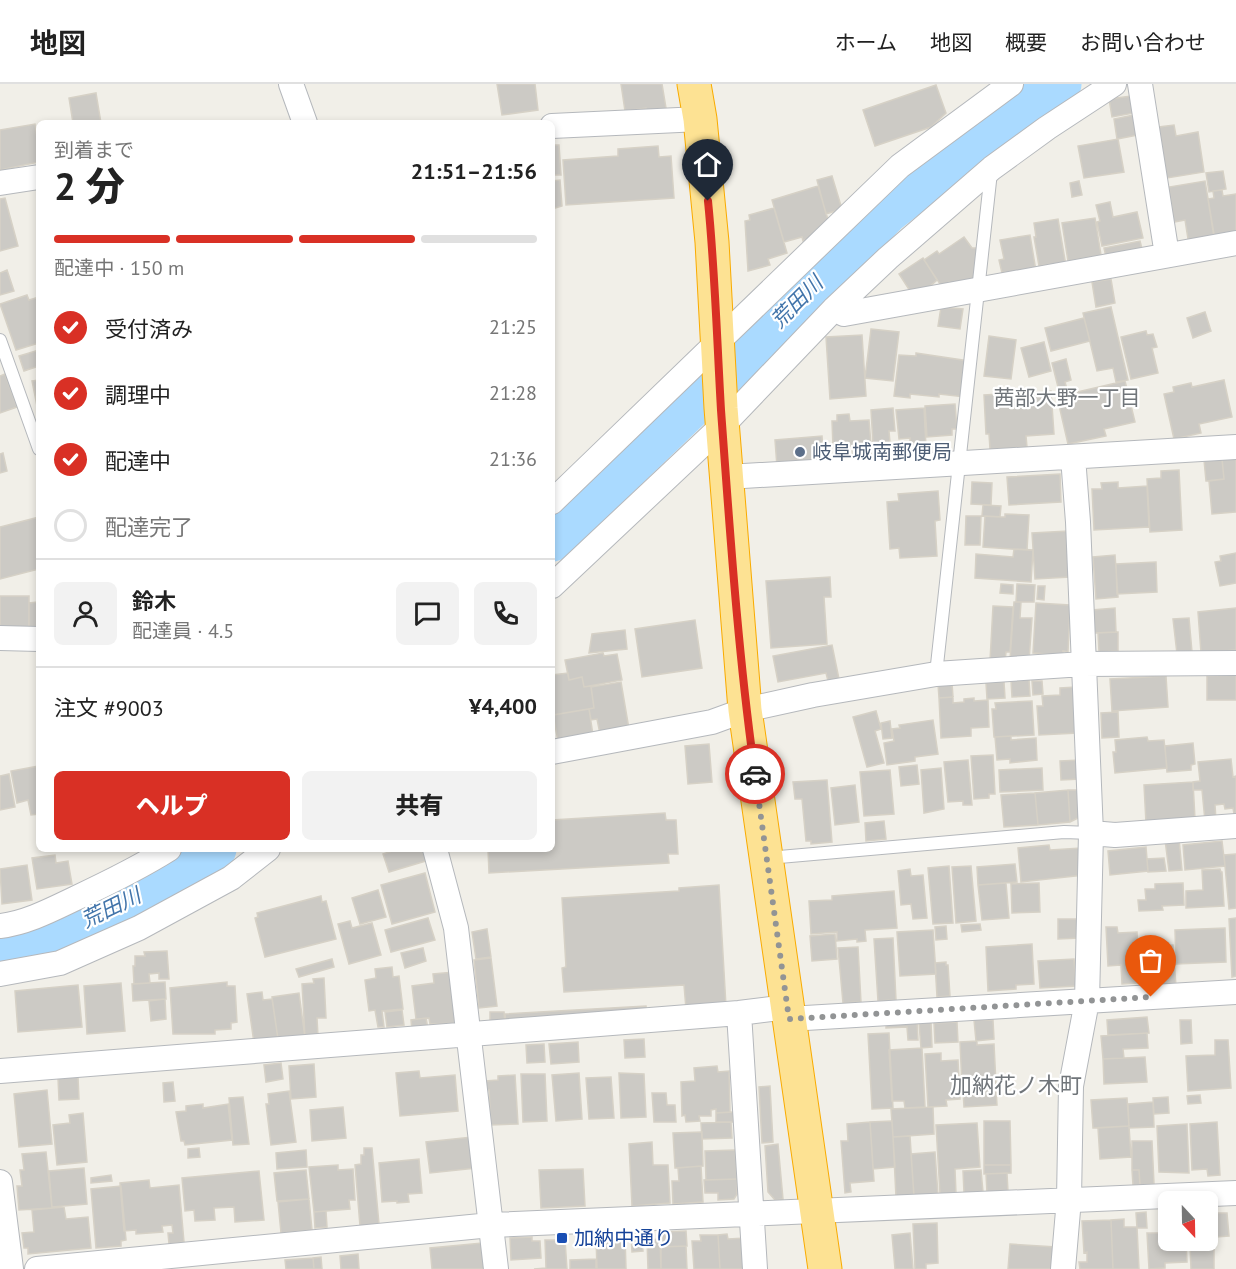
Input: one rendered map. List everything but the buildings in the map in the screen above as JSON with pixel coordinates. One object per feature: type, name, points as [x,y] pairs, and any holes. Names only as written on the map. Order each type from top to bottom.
[{"type":"highway","points":[[694,84],[700,119],[712,242],[722,417],[745,710],[825,1269]]},
{"type":"street","points":[[291,84],[304,120]]},
{"type":"street","points":[[555,499],[719,348],[900,166],[1011,84]]},
{"type":"street","points":[[555,583],[722,417],[896,251],[992,168],[1113,84]]},
{"type":"street","points":[[1140,84],[1167,255]]},
{"type":"street","points":[[555,126],[700,119]]},
{"type":"street","points":[[0,183],[36,177]]},
{"type":"street","points":[[834,309],[844,314],[1236,243]]},
{"type":"street","points":[[727,477],[1236,447]]},
{"type":"street","points":[[1063,1269],[1069,1199],[1071,1086],[1087,1001],[1091,833],[1078,522],[1073,457]]},
{"type":"street","points":[[0,638],[36,639]]},
{"type":"street","points":[[555,751],[712,722],[745,710],[813,695],[936,674],[1083,664],[1236,663]]},
{"type":"street","points":[[1091,833],[1115,835],[1236,826]]},
{"type":"street","points":[[0,926],[43,913],[101,886],[163,852]]},
{"type":"street","points":[[0,974],[60,963],[139,928],[231,878],[264,852]]},
{"type":"street","points":[[436,852],[456,928],[496,1269]]},
{"type":"street","points":[[0,1071],[739,1013],[1087,1001],[1236,992]]},
{"type":"street","points":[[739,1013],[755,1269]]},
{"type":"street","points":[[0,1182],[11,1269]]},
{"type":"street","points":[[37,1269],[491,1225],[751,1212],[1236,1193]]},
{"type":"lane","points":[[936,674],[992,168]]},
{"type":"lane","points":[[0,340],[36,434]]},
{"type":"lane","points":[[767,858],[1064,832],[1091,833]]},
{"type":"waterway","name":"荒田川","points":[[555,536],[755,344],[887,211],[994,128],[1059,84]]},
{"type":"waterway","name":"荒田川","points":[[0,949],[61,932],[132,900],[209,852]]},
{"type":"way so far","points":[[755,774],[789,1019],[1151,997]]},
{"type":"place","name":"岐阜城南郵便局","points":[[800,452]]},
{"type":"place","name":"加納中通り","points":[[562,1238]]},
{"type":"district","name":"茜部大野一丁目","points":[[1067,398]]},
{"type":"district","name":"加納花ノ木町","points":[[1016,1085]]},
{"type":"route","points":[[708,201],[721,408],[745,710],[755,774]]}]
